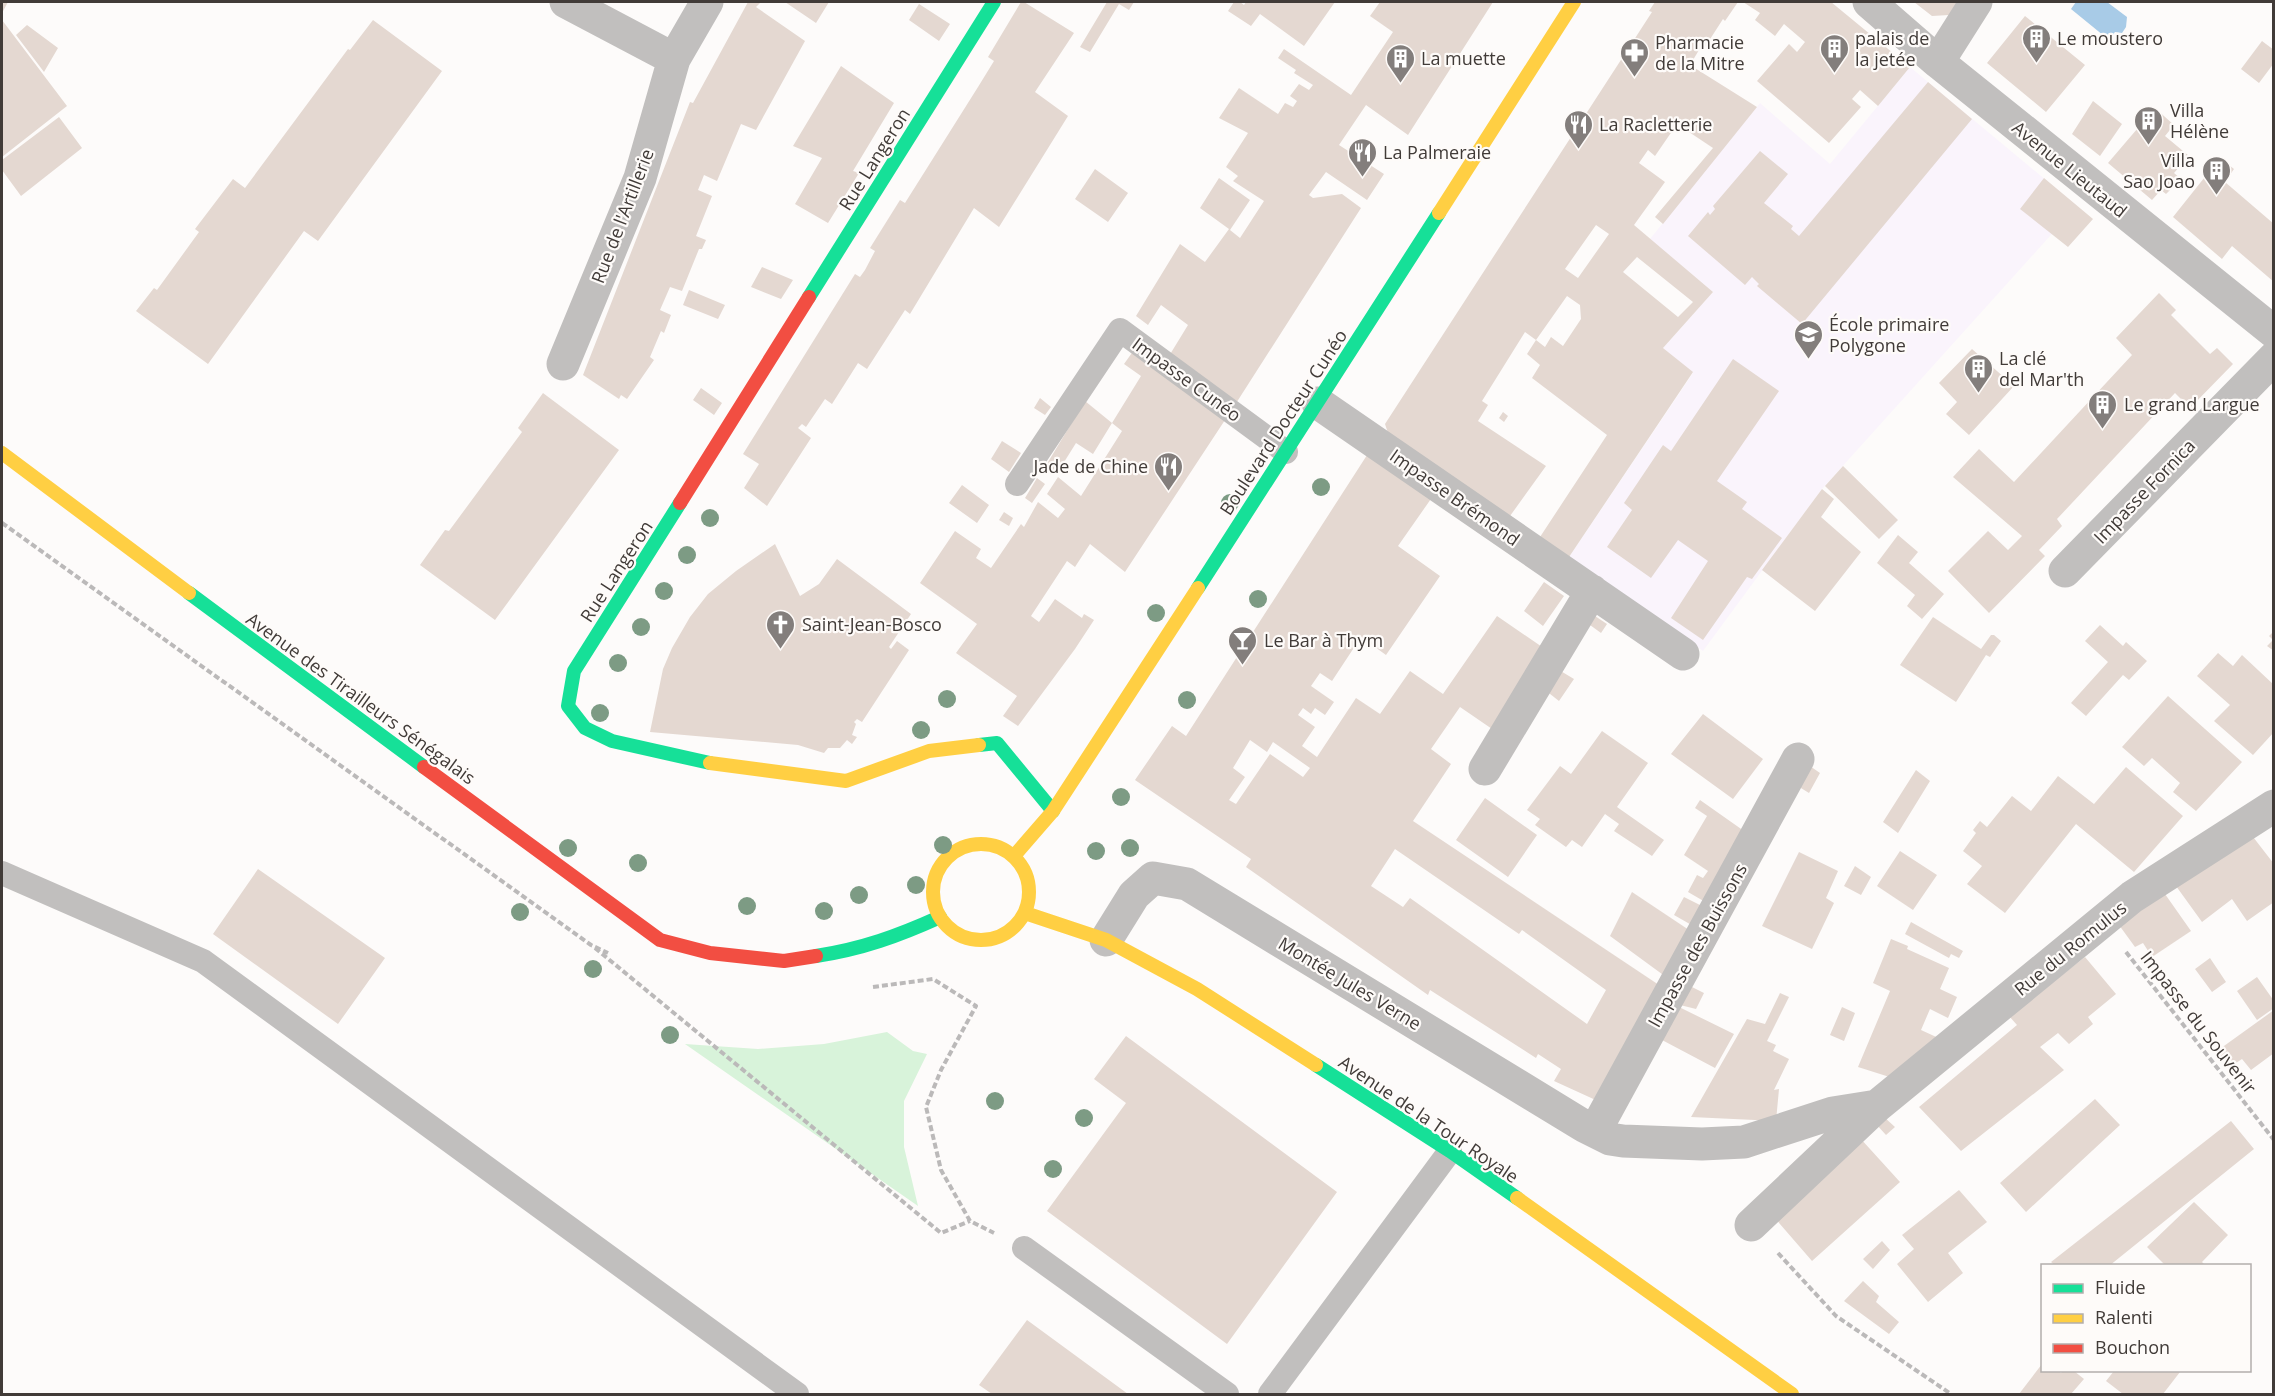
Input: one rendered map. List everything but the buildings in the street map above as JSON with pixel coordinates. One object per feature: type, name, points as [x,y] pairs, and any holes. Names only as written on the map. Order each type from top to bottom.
[{"type":"main road","name":"Rue Langeron","points":[[994,2],[574,670],[568,706],[585,728],[612,741],[703,762],[846,781],[930,751],[997,743],[1053,811]]},
{"type":"main road","name":"Boulevard Docteur Cunéo","points":[[1014,856],[1053,811],[1318,403],[1574,2]]},
{"type":"main road","name":"Avenue des Tirailleurs Sénégalais","points":[[2,453],[254,642],[660,940],[710,953],[784,961],[851,951],[896,937],[940,917]]},
{"type":"main road","points":[[973,844],[988,844],[1002,848],[1014,856],[1025,871],[1030,889],[1025,913],[1015,927],[999,937],[983,941],[958,935],[940,917],[934,905],[934,880],[939,868],[960,848],[973,844]]},
{"type":"main road","name":"Avenue de la Tour Royale","points":[[1025,913],[1106,940],[1197,990],[1450,1151],[1792,1395]]},
{"type":"street","points":[[566,2],[674,59]]},
{"type":"street","name":"Rue de l'Artillerie","points":[[563,363],[640,178],[674,59],[707,2]]},
{"type":"street","name":"Avenue Lieutaud","points":[[1869,2],[1938,62],[2274,332]]},
{"type":"street","points":[[1938,62],[1976,2]]},
{"type":"street","name":"Impasse Fornica","points":[[2065,572],[2274,358]]},
{"type":"street","name":"Impasse Brémond","points":[[1318,403],[1683,654]]},
{"type":"street","points":[[1485,769],[1592,591]]},
{"type":"street","name":"Impasse des Buissons","points":[[1603,1135],[1798,759]]},
{"type":"street","name":"Rue du Romulus","points":[[1752,1225],[1877,1106],[2132,897],[2274,806]]},
{"type":"street","name":"Montée Jules Verne","points":[[1106,940],[1134,895],[1153,878],[1186,884],[1603,1135]]},
{"type":"street","points":[[1603,1135],[1623,1141],[1702,1144],[1744,1142],[1833,1113],[1877,1106]]},
{"type":"lane","name":"Impasse Cunéo","points":[[1017,484],[1120,330],[1286,452]]},
{"type":"lane","points":[[2,873],[203,961],[797,1395]]},
{"type":"lane","points":[[1270,1395],[1450,1151]]},
{"type":"lane","points":[[1024,1248],[1227,1395]]},
{"type":"path","name":"Impasse du Souvenir","points":[[2103,921],[2274,1140]]},
{"type":"path","points":[[591,945],[941,1233],[970,1221]]},
{"type":"path","points":[[933,979],[976,1006],[941,1070],[926,1107],[941,1170],[970,1221],[1024,1248]]},
{"type":"path","points":[[1752,1225],[1836,1316],[1951,1395]]},
{"type":"shaded area","name":"École primaire Polygone","points":[[1910,67],[2077,206],[1822,489],[1703,651],[1569,557],[1693,373],[1663,348],[1713,292],[1650,239],[1760,103],[1830,164]]},
{"type":"green space","points":[[887,1032],[913,1051],[927,1054],[904,1101],[904,1147],[918,1206],[685,1044],[758,1049],[824,1044]]},
{"type":"water","points":[[2076,2],[2107,2],[2127,17],[2126,27],[2122,33],[2115,32],[2109,40],[2071,9]]},
{"type":"traffic: fast","points":[[809,297],[994,2]]},
{"type":"traffic: fast","points":[[1198,588],[1439,213]]},
{"type":"traffic: fast","points":[[680,503],[574,671],[568,706],[585,728],[612,741],[710,763]]},
{"type":"traffic: fast","points":[[189,593],[424,767]]},
{"type":"traffic: fast","points":[[979,745],[997,743],[1053,811]]},
{"type":"traffic: fast","points":[[816,956],[880,941],[940,917]]},
{"type":"traffic: fast","points":[[1316,1065],[1450,1151],[1517,1198]]},
{"type":"traffic: slow","points":[[1439,213],[1574,2]]},
{"type":"traffic: slow","points":[[2,453],[189,593]]},
{"type":"traffic: slow","points":[[1014,856],[1053,811],[1198,588]]},
{"type":"traffic: slow","points":[[710,763],[846,781],[929,751],[979,745]]},
{"type":"traffic: slow","points":[[981,844],[999,847],[1015,858],[1026,874],[1029,892],[1026,910],[1015,926],[999,937],[981,940],[963,937],[947,926],[936,910],[933,892],[936,874],[947,858],[963,847],[981,844]]},
{"type":"traffic: slow","points":[[1025,913],[1106,940],[1197,989],[1316,1065]]},
{"type":"traffic: slow","points":[[1517,1198],[1792,1394]]},
{"type":"traffic: jam","points":[[680,503],[809,297]]},
{"type":"traffic: jam","points":[[424,767],[660,940],[710,953],[784,961],[816,956]]},
{"type":"place","name":"Le moustero","points":[[2036,64]]},
{"type":"place","name":"palais de la jetée","points":[[1834,74]]},
{"type":"place","name":"Pharmacie de la Mitre","points":[[1634,78]]},
{"type":"place","name":"La muette","points":[[1400,84]]},
{"type":"place","name":"Villa Hélène","points":[[2149,146]]},
{"type":"place","name":"La Racletterie","points":[[1578,150]]},
{"type":"place","name":"La Palmeraie","points":[[1362,178]]},
{"type":"place","name":"Villa Sao Joao","points":[[2216,196]]},
{"type":"place","name":"École primaire Polygone","points":[[1808,360]]},
{"type":"place","name":"La clé del Mar'th","points":[[1978,394]]},
{"type":"place","name":"Le grand Largue","points":[[2103,430]]},
{"type":"place","name":"Jade de Chine","points":[[1169,492]]},
{"type":"place","name":"Saint-Jean-Bosco","points":[[781,650]]},
{"type":"place","name":"Le Bar à Thym","points":[[1243,666]]}]
